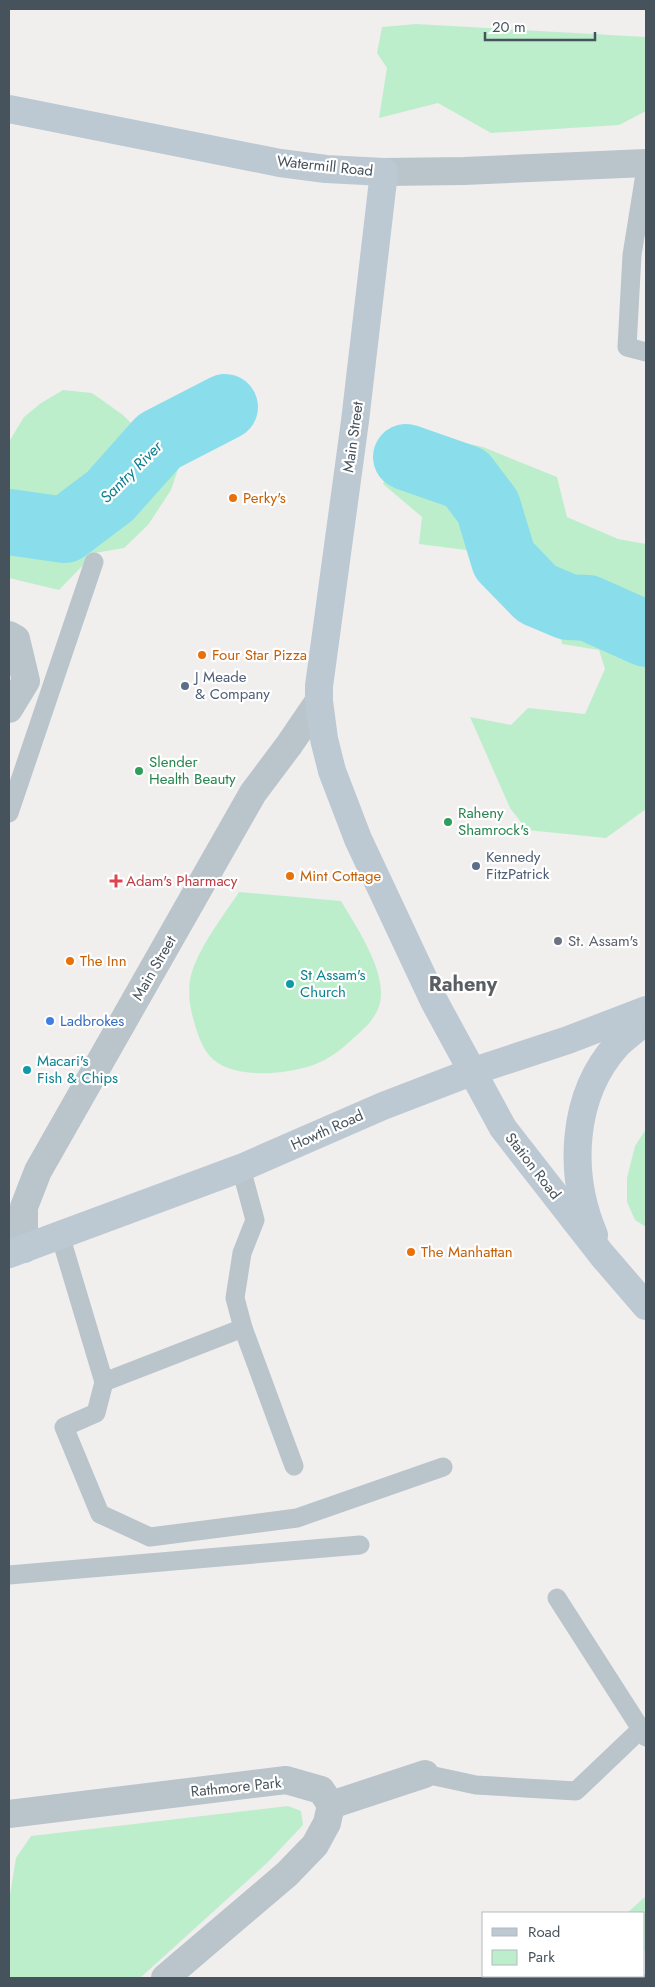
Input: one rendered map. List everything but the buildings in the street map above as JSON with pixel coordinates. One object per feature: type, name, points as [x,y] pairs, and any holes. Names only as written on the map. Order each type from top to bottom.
[{"type":"main road","name":"Watermill Road","points":[[9,109],[280,163],[326,169],[384,172]]},
{"type":"main road","name":"Main Street","points":[[384,172],[355,421],[324,645],[319,701],[324,739],[332,771],[358,838],[434,1001],[474,1071]]},
{"type":"main road","name":"Howth Road","points":[[16,1251],[241,1168],[383,1106],[474,1071],[568,1040],[646,1010]]},
{"type":"main road","name":"Station Road","points":[[602,1255],[588,1221],[582,1196],[578,1137],[584,1100],[596,1076],[617,1046],[646,1020]]},
{"type":"main road","name":"Station Road","points":[[474,1071],[503,1128],[602,1255],[646,1306]]},
{"type":"street","name":"Watermill Road","points":[[384,172],[464,171],[646,163]]},
{"type":"street","points":[[9,635],[16,639],[26,681],[9,709]]},
{"type":"street","name":"Main Street","points":[[16,1251],[24,1207],[38,1171],[253,793],[319,701]]},
{"type":"street","points":[[165,1978],[287,1874],[314,1845],[327,1823],[330,1805],[425,1774]]},
{"type":"street","name":"Rathmore Park","points":[[9,1814],[286,1780],[320,1790],[330,1805]]},
{"type":"lane","points":[[646,168],[632,255],[627,347],[646,352]]},
{"type":"lane","points":[[9,813],[94,562]]},
{"type":"lane","points":[[241,1168],[255,1220],[242,1253],[235,1298],[243,1328],[294,1466]]},
{"type":"lane","points":[[60,1235],[104,1382],[96,1413],[64,1427],[100,1514],[150,1537],[297,1518],[443,1467]]},
{"type":"lane","points":[[104,1382],[243,1328]]},
{"type":"lane","points":[[9,1575],[360,1545]]},
{"type":"lane","points":[[425,1774],[476,1785],[576,1791],[644,1733],[558,1598]]},
{"type":"green space","points":[[416,24],[646,37],[646,111],[619,125],[491,133],[438,103],[379,118],[387,68],[377,53],[382,27]]},
{"type":"green space","points":[[63,390],[92,393],[123,415],[179,466],[171,490],[148,525],[124,548],[95,553],[59,590],[9,578],[10,440],[24,417],[41,403]]},
{"type":"green space","points":[[401,429],[483,447],[557,477],[567,517],[618,539],[646,544],[646,809],[606,838],[527,830],[510,808],[470,717],[511,725],[528,708],[585,714],[605,669],[599,650],[562,644],[558,621],[505,595],[474,551],[419,544],[422,517],[383,484]]},
{"type":"green space","points":[[239,892],[341,901],[373,958],[381,994],[377,1012],[366,1026],[347,1044],[332,1056],[317,1064],[273,1073],[242,1072],[213,1060],[201,1041],[190,1003],[189,988],[192,973],[198,956],[209,937]]},
{"type":"green space","points":[[646,1129],[646,1227],[635,1220],[627,1202],[627,1178],[635,1146]]},
{"type":"green space","points":[[288,1806],[301,1811],[303,1825],[268,1862],[140,1978],[9,1978],[9,1901],[16,1858],[31,1836]]},
{"type":"green space","points":[[646,1896],[645,1950],[645,1912],[628,1912]]},
{"type":"green space","points":[[526,1977],[610,1977],[609,1978],[524,1978]]},
{"type":"waterway","name":"Santry River","points":[[9,522],[65,530],[110,496],[159,441],[225,407]]},
{"type":"waterway","name":"Santry River","points":[[406,457],[466,478],[488,507],[504,560],[537,594],[568,607],[588,608],[646,634]]},
{"type":"place","name":"Perky's","points":[[233,498]]},
{"type":"place","name":"Four Star Pizza","points":[[202,655]]},
{"type":"place","name":"J Meade & Company","points":[[185,686]]},
{"type":"place","name":"Slender Health Beauty","points":[[139,771]]},
{"type":"place","name":"Raheny Shamrock's","points":[[448,822]]},
{"type":"place","name":"Kennedy FitzPatrick","points":[[476,866]]},
{"type":"place","name":"Mint Cottage","points":[[290,876]]},
{"type":"place","name":"Adam's Pharmacy","points":[[116,881]]},
{"type":"place","name":"St. Assam's","points":[[558,941]]},
{"type":"place","name":"The Inn","points":[[70,961]]},
{"type":"place","name":"St Assam's Church","points":[[290,984]]},
{"type":"place","name":"Ladbrokes","points":[[50,1021]]},
{"type":"place","name":"Macari's Fish & Chips","points":[[27,1070]]},
{"type":"place","name":"The Manhattan","points":[[411,1252]]},
{"type":"district","name":"Raheny","points":[[463,984]]}]
